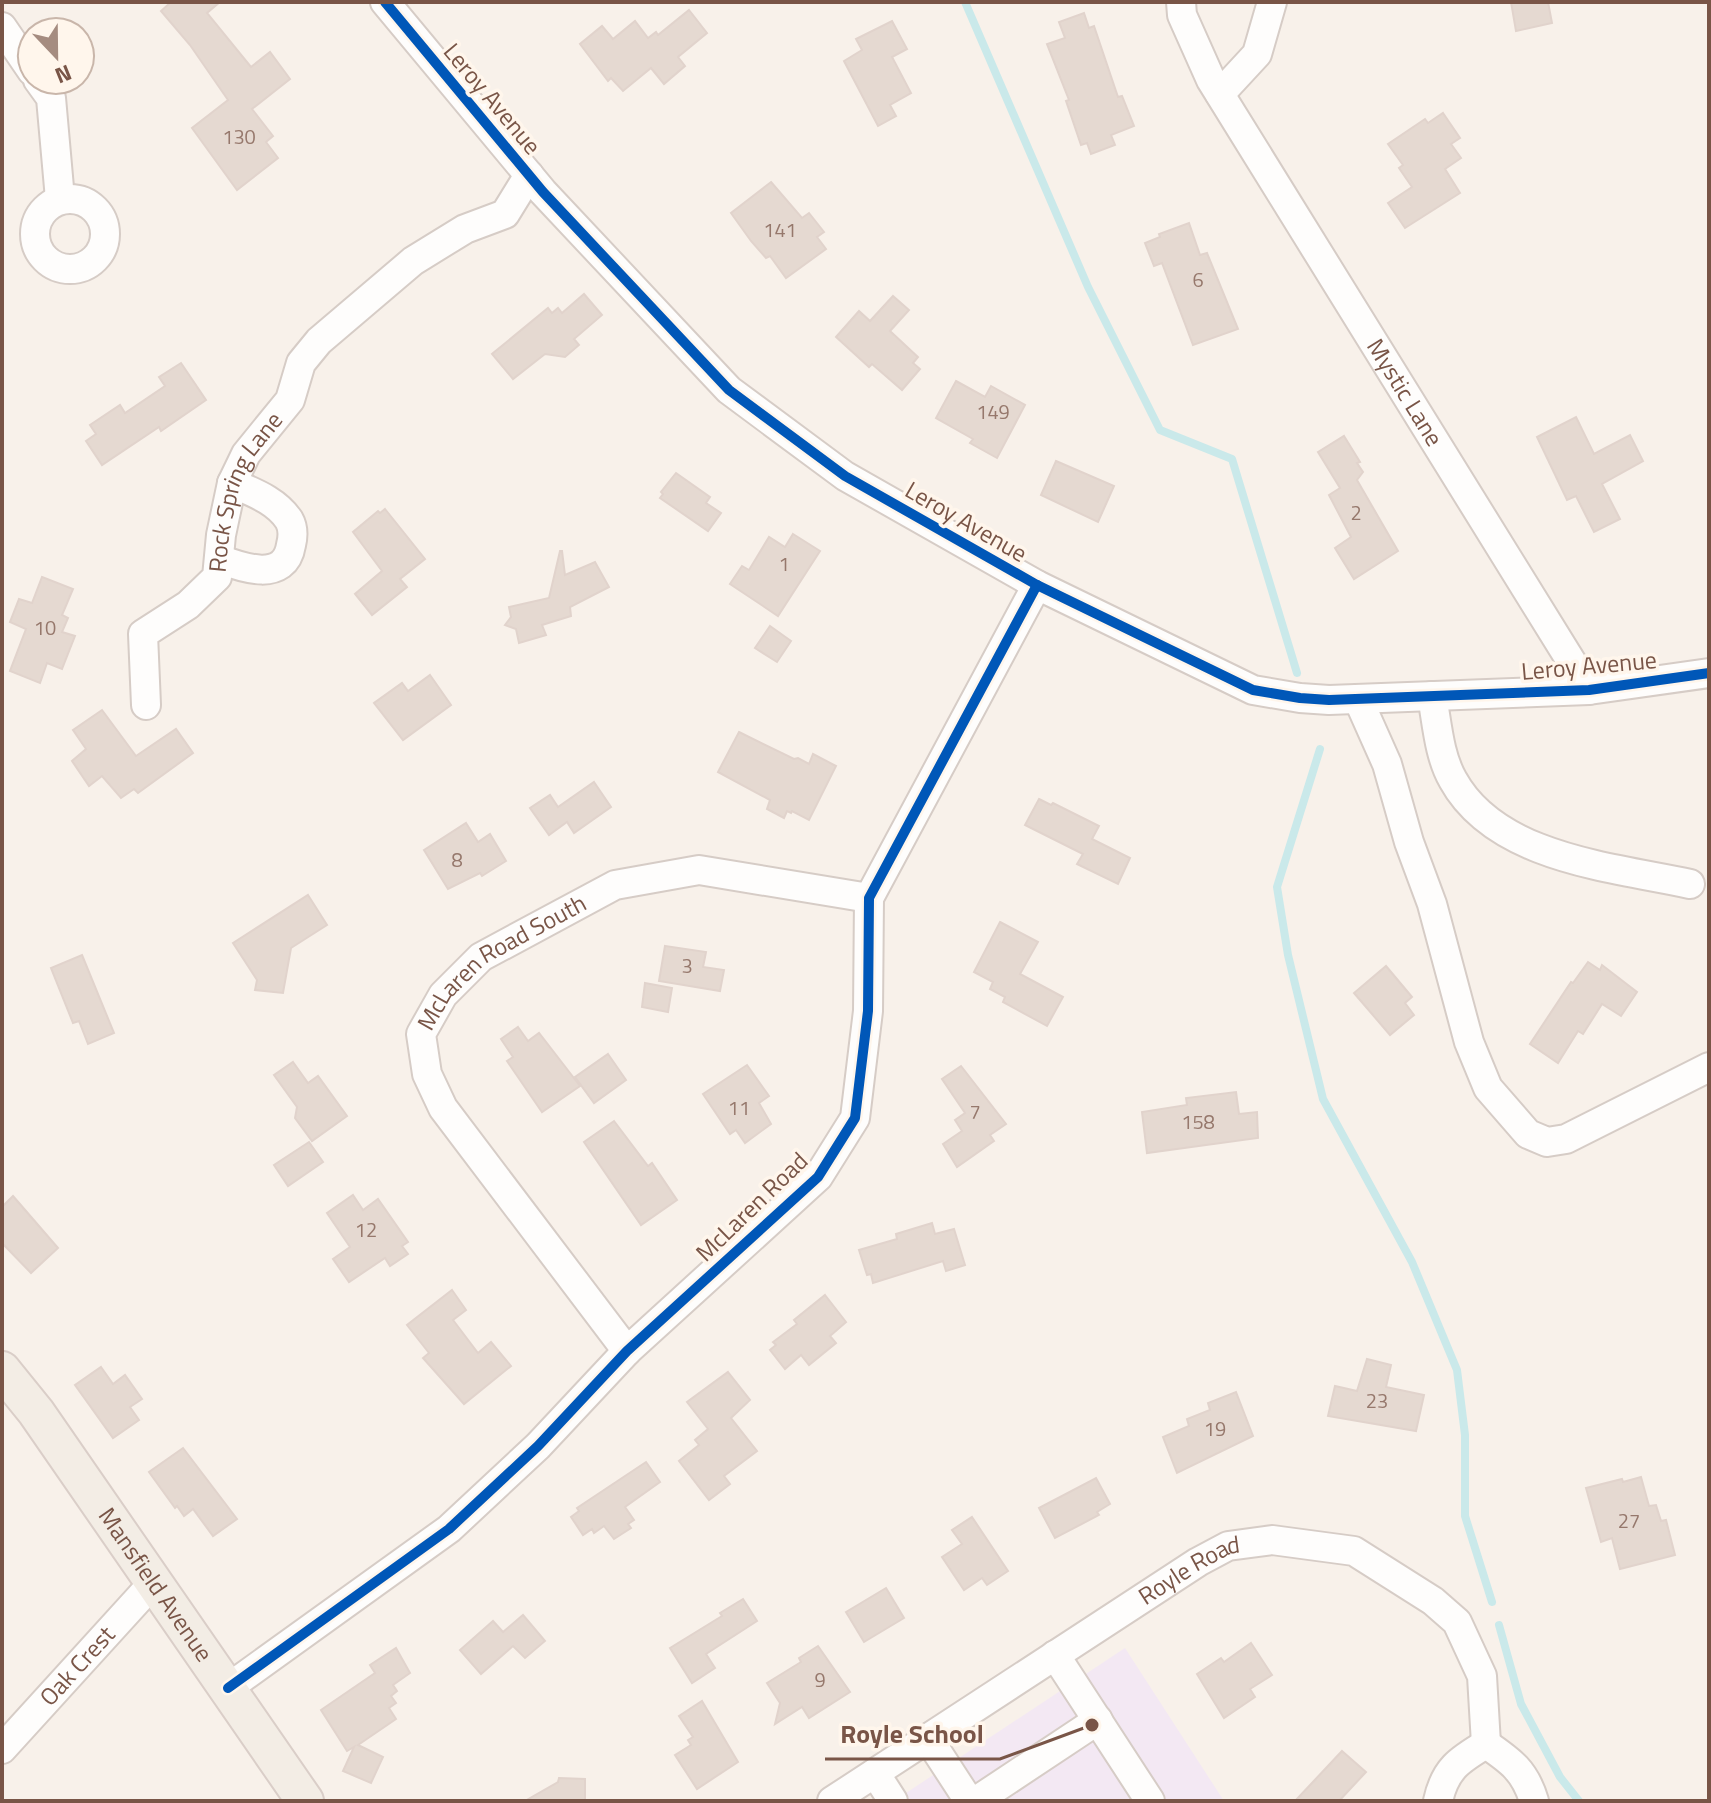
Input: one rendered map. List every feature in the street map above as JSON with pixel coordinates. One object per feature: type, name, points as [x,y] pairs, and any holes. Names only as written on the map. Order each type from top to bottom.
[{"type":"main road","name":"Mansfield Avenue","points":[[2,1370],[36,1412],[305,1801]]},
{"type":"street","name":"Leroy Avenue","points":[[385,2],[529,175],[729,390],[845,476],[1037,585],[1253,690],[1300,698],[1358,699],[1589,690],[1709,673]]},
{"type":"street","name":"Mystic Lane","points":[[1181,2],[1182,15],[1220,94],[1589,690]]},
{"type":"street","points":[[1220,94],[1257,54],[1272,2]]},
{"type":"street","points":[[2,27],[16,48]]},
{"type":"street","points":[[50,96],[60,199]]},
{"type":"street","name":"Rock Spring Lane","points":[[146,705],[143,634],[188,605],[217,577],[221,535],[232,483],[246,454],[290,400],[301,363],[319,341],[413,261],[465,229],[505,214],[529,175]]},
{"type":"street","points":[[219,559],[257,572],[275,568],[291,550],[290,522],[279,509],[265,498],[232,483]]},
{"type":"street","name":"McLaren Road","points":[[228,1688],[449,1529],[538,1446],[627,1351],[818,1177],[855,1118],[868,1011],[869,898],[1037,585]]},
{"type":"street","points":[[1432,696],[1441,745],[1452,780],[1489,822],[1511,836],[1560,856],[1690,884]]},
{"type":"street","points":[[1358,699],[1387,764],[1409,842],[1432,904],[1469,1042],[1488,1088],[1528,1134],[1547,1142],[1566,1139],[1709,1067]]},
{"type":"street","name":"McLaren Road South","points":[[627,1351],[443,1108],[427,1074],[421,1034],[443,995],[481,957],[615,885],[699,870],[869,898]]},
{"type":"street","name":"Royle Road","points":[[832,1801],[1198,1562],[1228,1546],[1272,1540],[1354,1551],[1433,1601],[1457,1622],[1482,1676],[1486,1744]]},
{"type":"street","name":"Oak Crest","points":[[2,1749],[154,1582]]},
{"type":"street","points":[[1055,1655],[1098,1720],[1137,1796]]},
{"type":"street","points":[[976,1801],[1098,1720]]},
{"type":"street","points":[[928,1738],[969,1801]]},
{"type":"street","points":[[1438,1801],[1442,1784],[1457,1762],[1486,1744],[1510,1760],[1528,1781],[1534,1801]]},
{"type":"street","points":[[875,1773],[893,1801]]},
{"type":"shaded area","points":[[1125,1648],[1224,1801],[894,1801]]},
{"type":"building","points":[[171,2],[220,2],[207,13],[251,67],[270,52],[290,79],[252,109],[273,136],[266,142],[278,158],[237,190],[192,128],[228,100],[190,45],[161,11]]},
{"type":"building","points":[[1511,2],[1548,2],[1552,23],[1516,31]]},
{"type":"building","points":[[689,10],[707,33],[678,57],[685,66],[664,84],[651,68],[623,91],[611,78],[608,81],[580,44],[602,26],[613,39],[635,21],[648,38],[656,32],[658,35]]},
{"type":"building","points":[[1084,13],[1089,28],[1094,26],[1118,97],[1122,96],[1134,126],[1111,135],[1115,145],[1091,154],[1087,143],[1081,145],[1066,101],[1069,100],[1047,44],[1065,38],[1059,22]]},
{"type":"building","points":[[892,21],[907,49],[892,57],[911,93],[890,105],[896,116],[878,126],[844,61],[862,50],[856,39]]},
{"type":"building","points":[[1443,113],[1460,138],[1451,144],[1461,158],[1445,169],[1460,193],[1405,228],[1388,203],[1412,187],[1399,168],[1403,165],[1388,144],[1425,119],[1428,123]]},
{"type":"building","points":[[771,182],[802,218],[809,213],[824,232],[817,237],[826,249],[786,278],[770,256],[766,258],[751,241],[731,213]]},
{"type":"building","points":[[1189,223],[1200,255],[1207,253],[1238,329],[1193,345],[1162,263],[1154,266],[1145,243],[1160,237],[1159,234]]},
{"type":"building","points":[[584,294],[602,315],[574,339],[579,345],[565,357],[545,354],[513,379],[492,354],[548,308],[552,313],[558,308],[562,313]]},
{"type":"building","points":[[893,296],[909,310],[890,331],[918,357],[913,363],[920,369],[902,390],[872,364],[869,367],[836,337],[859,311],[870,321]]},
{"type":"building","points":[[181,363],[206,400],[161,431],[159,427],[102,465],[86,441],[96,434],[90,425],[120,405],[125,413],[165,386],[159,377]]},
{"type":"building","points":[[956,381],[985,397],[991,386],[1025,405],[997,458],[970,443],[973,439],[936,418]]},
{"type":"building","points":[[1576,417],[1594,454],[1630,435],[1643,461],[1602,484],[1620,519],[1594,532],[1576,496],[1567,500],[1537,437]]},
{"type":"building","points":[[1344,436],[1363,472],[1357,480],[1398,551],[1354,579],[1335,548],[1351,537],[1329,495],[1340,488],[1318,452]]},
{"type":"building","points":[[1056,461],[1114,486],[1098,522],[1041,495]]},
{"type":"building","points":[[676,473],[710,497],[706,503],[721,513],[708,531],[660,498]]},
{"type":"building","points":[[385,509],[425,559],[400,579],[407,587],[372,615],[355,594],[382,571],[353,532],[378,511],[380,513]]},
{"type":"building","points":[[793,534],[820,551],[778,616],[730,584],[742,566],[749,570],[769,537],[785,547]]},
{"type":"building","points":[[560,551],[565,575],[595,562],[609,587],[570,607],[571,616],[542,625],[546,635],[519,643],[516,629],[505,625],[511,617],[509,607],[549,598]]},
{"type":"building","points":[[42,577],[73,589],[62,615],[68,618],[62,632],[75,636],[62,669],[47,663],[40,683],[10,671],[26,629],[10,622],[19,599],[32,603]]},
{"type":"building","points":[[770,626],[791,641],[777,662],[755,648]]},
{"type":"building","points":[[430,675],[451,705],[403,740],[374,703],[402,683],[408,691]]},
{"type":"building","points":[[102,710],[136,756],[176,729],[193,753],[138,793],[134,789],[121,798],[102,776],[89,786],[72,761],[86,749],[73,730]]},
{"type":"building","points":[[739,732],[794,759],[809,764],[813,754],[836,766],[809,820],[792,811],[787,811],[784,818],[767,809],[770,800],[718,772]]},
{"type":"building","points":[[594,782],[611,807],[574,833],[567,822],[549,835],[530,808],[550,795],[558,807]]},
{"type":"building","points":[[1039,799],[1099,826],[1092,839],[1130,858],[1118,884],[1077,864],[1083,854],[1025,825]]},
{"type":"building","points":[[466,823],[478,842],[490,834],[506,861],[482,876],[480,873],[448,889],[424,850]]},
{"type":"building","points":[[308,895],[327,925],[291,948],[283,993],[255,990],[257,980],[233,943]]},
{"type":"building","points":[[1000,922],[1038,942],[1020,974],[1063,997],[1047,1026],[1003,1002],[1005,997],[990,989],[993,982],[974,972]]},
{"type":"building","points":[[665,946],[706,952],[703,967],[724,970],[720,991],[659,981]]},
{"type":"building","points":[[82,955],[114,1033],[88,1044],[79,1021],[73,1023],[51,968]]},
{"type":"building","points":[[1588,962],[1600,970],[1602,965],[1637,992],[1621,1016],[1602,1004],[1583,1034],[1578,1031],[1558,1063],[1530,1044]]},
{"type":"building","points":[[1386,966],[1412,997],[1405,1003],[1414,1015],[1390,1035],[1354,993]]},
{"type":"building","points":[[645,983],[672,988],[668,1012],[642,1007]]},
{"type":"building","points":[[518,1027],[528,1041],[539,1033],[580,1086],[542,1112],[507,1061],[513,1057],[501,1039]]},
{"type":"building","points":[[608,1054],[626,1080],[594,1103],[575,1077]]},
{"type":"building","points":[[293,1062],[308,1083],[318,1076],[347,1116],[312,1141],[295,1118],[297,1107],[274,1075]]},
{"type":"building","points":[[747,1065],[769,1096],[759,1103],[771,1124],[745,1143],[736,1130],[730,1134],[703,1094]]},
{"type":"building","points":[[961,1066],[1006,1124],[990,1135],[994,1141],[957,1167],[943,1144],[962,1131],[955,1120],[965,1113],[942,1079]]},
{"type":"building","points":[[1236,1092],[1239,1114],[1257,1112],[1258,1138],[1147,1153],[1142,1112],[1187,1105],[1186,1098]]},
{"type":"building","points":[[614,1121],[648,1166],[652,1163],[677,1200],[641,1225],[584,1142]]},
{"type":"building","points":[[309,1142],[323,1162],[288,1186],[274,1165]]},
{"type":"building","points":[[353,1195],[363,1210],[378,1199],[408,1242],[402,1246],[408,1254],[390,1266],[385,1258],[349,1282],[333,1259],[350,1247],[327,1213]]},
{"type":"building","points":[[13,1196],[58,1248],[31,1273],[2,1243],[2,1207]]},
{"type":"building","points":[[932,1223],[935,1234],[954,1229],[965,1265],[946,1271],[943,1261],[873,1283],[859,1250],[897,1239],[896,1234]]},
{"type":"building","points":[[452,1290],[466,1310],[453,1320],[478,1353],[491,1342],[511,1366],[464,1404],[423,1358],[429,1353],[407,1325]]},
{"type":"building","points":[[825,1295],[846,1322],[830,1336],[836,1343],[809,1365],[801,1355],[785,1369],[770,1350],[776,1345],[773,1342],[797,1324],[794,1320]]},
{"type":"building","points":[[1367,1359],[1391,1365],[1386,1387],[1424,1395],[1416,1431],[1328,1416],[1335,1386],[1357,1391]]},
{"type":"building","points":[[101,1367],[113,1384],[125,1375],[142,1399],[130,1407],[139,1420],[113,1438],[75,1385]]},
{"type":"building","points":[[728,1372],[750,1400],[731,1418],[757,1451],[724,1476],[730,1484],[709,1500],[679,1461],[699,1445],[695,1440],[708,1429],[687,1402]]},
{"type":"building","points":[[1236,1392],[1253,1436],[1177,1473],[1163,1437],[1189,1426],[1187,1419],[1210,1410],[1208,1403]]},
{"type":"building","points":[[183,1448],[237,1519],[213,1536],[193,1509],[184,1516],[177,1506],[175,1508],[149,1472]]},
{"type":"building","points":[[646,1462],[660,1482],[625,1507],[634,1520],[628,1524],[631,1528],[614,1539],[604,1526],[594,1533],[592,1529],[583,1535],[571,1517],[579,1511],[577,1508]]},
{"type":"building","points":[[1641,1477],[1649,1506],[1656,1505],[1661,1521],[1666,1520],[1675,1555],[1620,1569],[1612,1538],[1601,1542],[1586,1488]]},
{"type":"building","points":[[1096,1478],[1110,1504],[1097,1512],[1099,1515],[1055,1538],[1039,1508]]},
{"type":"building","points":[[972,1517],[1008,1571],[987,1585],[982,1578],[964,1590],[942,1557],[962,1544],[952,1530]]},
{"type":"building","points":[[886,1588],[904,1618],[864,1642],[846,1612]]},
{"type":"building","points":[[743,1599],[757,1621],[706,1654],[715,1668],[692,1683],[670,1648],[722,1616],[720,1613]]},
{"type":"building","points":[[523,1615],[545,1641],[525,1658],[513,1646],[481,1674],[460,1650],[493,1621],[503,1632]]},
{"type":"building","points":[[1251,1643],[1272,1675],[1250,1689],[1255,1697],[1224,1718],[1197,1674],[1221,1658],[1224,1662]]},
{"type":"building","points":[[818,1646],[850,1692],[809,1718],[802,1707],[775,1724],[780,1703],[767,1683],[801,1662],[799,1658]]},
{"type":"building","points":[[396,1648],[410,1673],[393,1685],[397,1691],[391,1696],[396,1703],[389,1708],[396,1719],[358,1745],[383,1757],[371,1783],[343,1771],[354,1747],[347,1751],[321,1710],[375,1673],[370,1665]]},
{"type":"building","points":[[702,1701],[738,1762],[697,1789],[675,1755],[691,1745],[688,1740],[693,1737],[679,1716]]},
{"type":"building","points":[[1342,1751],[1366,1772],[1339,1801],[1295,1801]]},
{"type":"building","points":[[559,1778],[585,1779],[585,1801],[525,1801],[558,1782]]},
{"type":"waterway","points":[[965,2],[1088,287],[1160,430],[1232,459],[1297,673]]},
{"type":"waterway","points":[[1320,749],[1277,887],[1288,955],[1323,1099],[1412,1262],[1457,1370],[1465,1435],[1465,1516],[1492,1602]]},
{"type":"waterway","points":[[1499,1625],[1521,1704],[1560,1777],[1579,1801]]},
{"type":"cycle path","points":[[385,2],[543,192],[729,390],[845,476],[1037,585],[1253,690],[1300,698],[1329,700],[1589,690],[1709,673]]},
{"type":"cycle path","points":[[228,1688],[449,1529],[538,1446],[627,1351],[818,1177],[855,1118],[868,1011],[869,898],[1037,585]]},
{"type":"place","name":"Royle School","points":[[1092,1725]]}]
